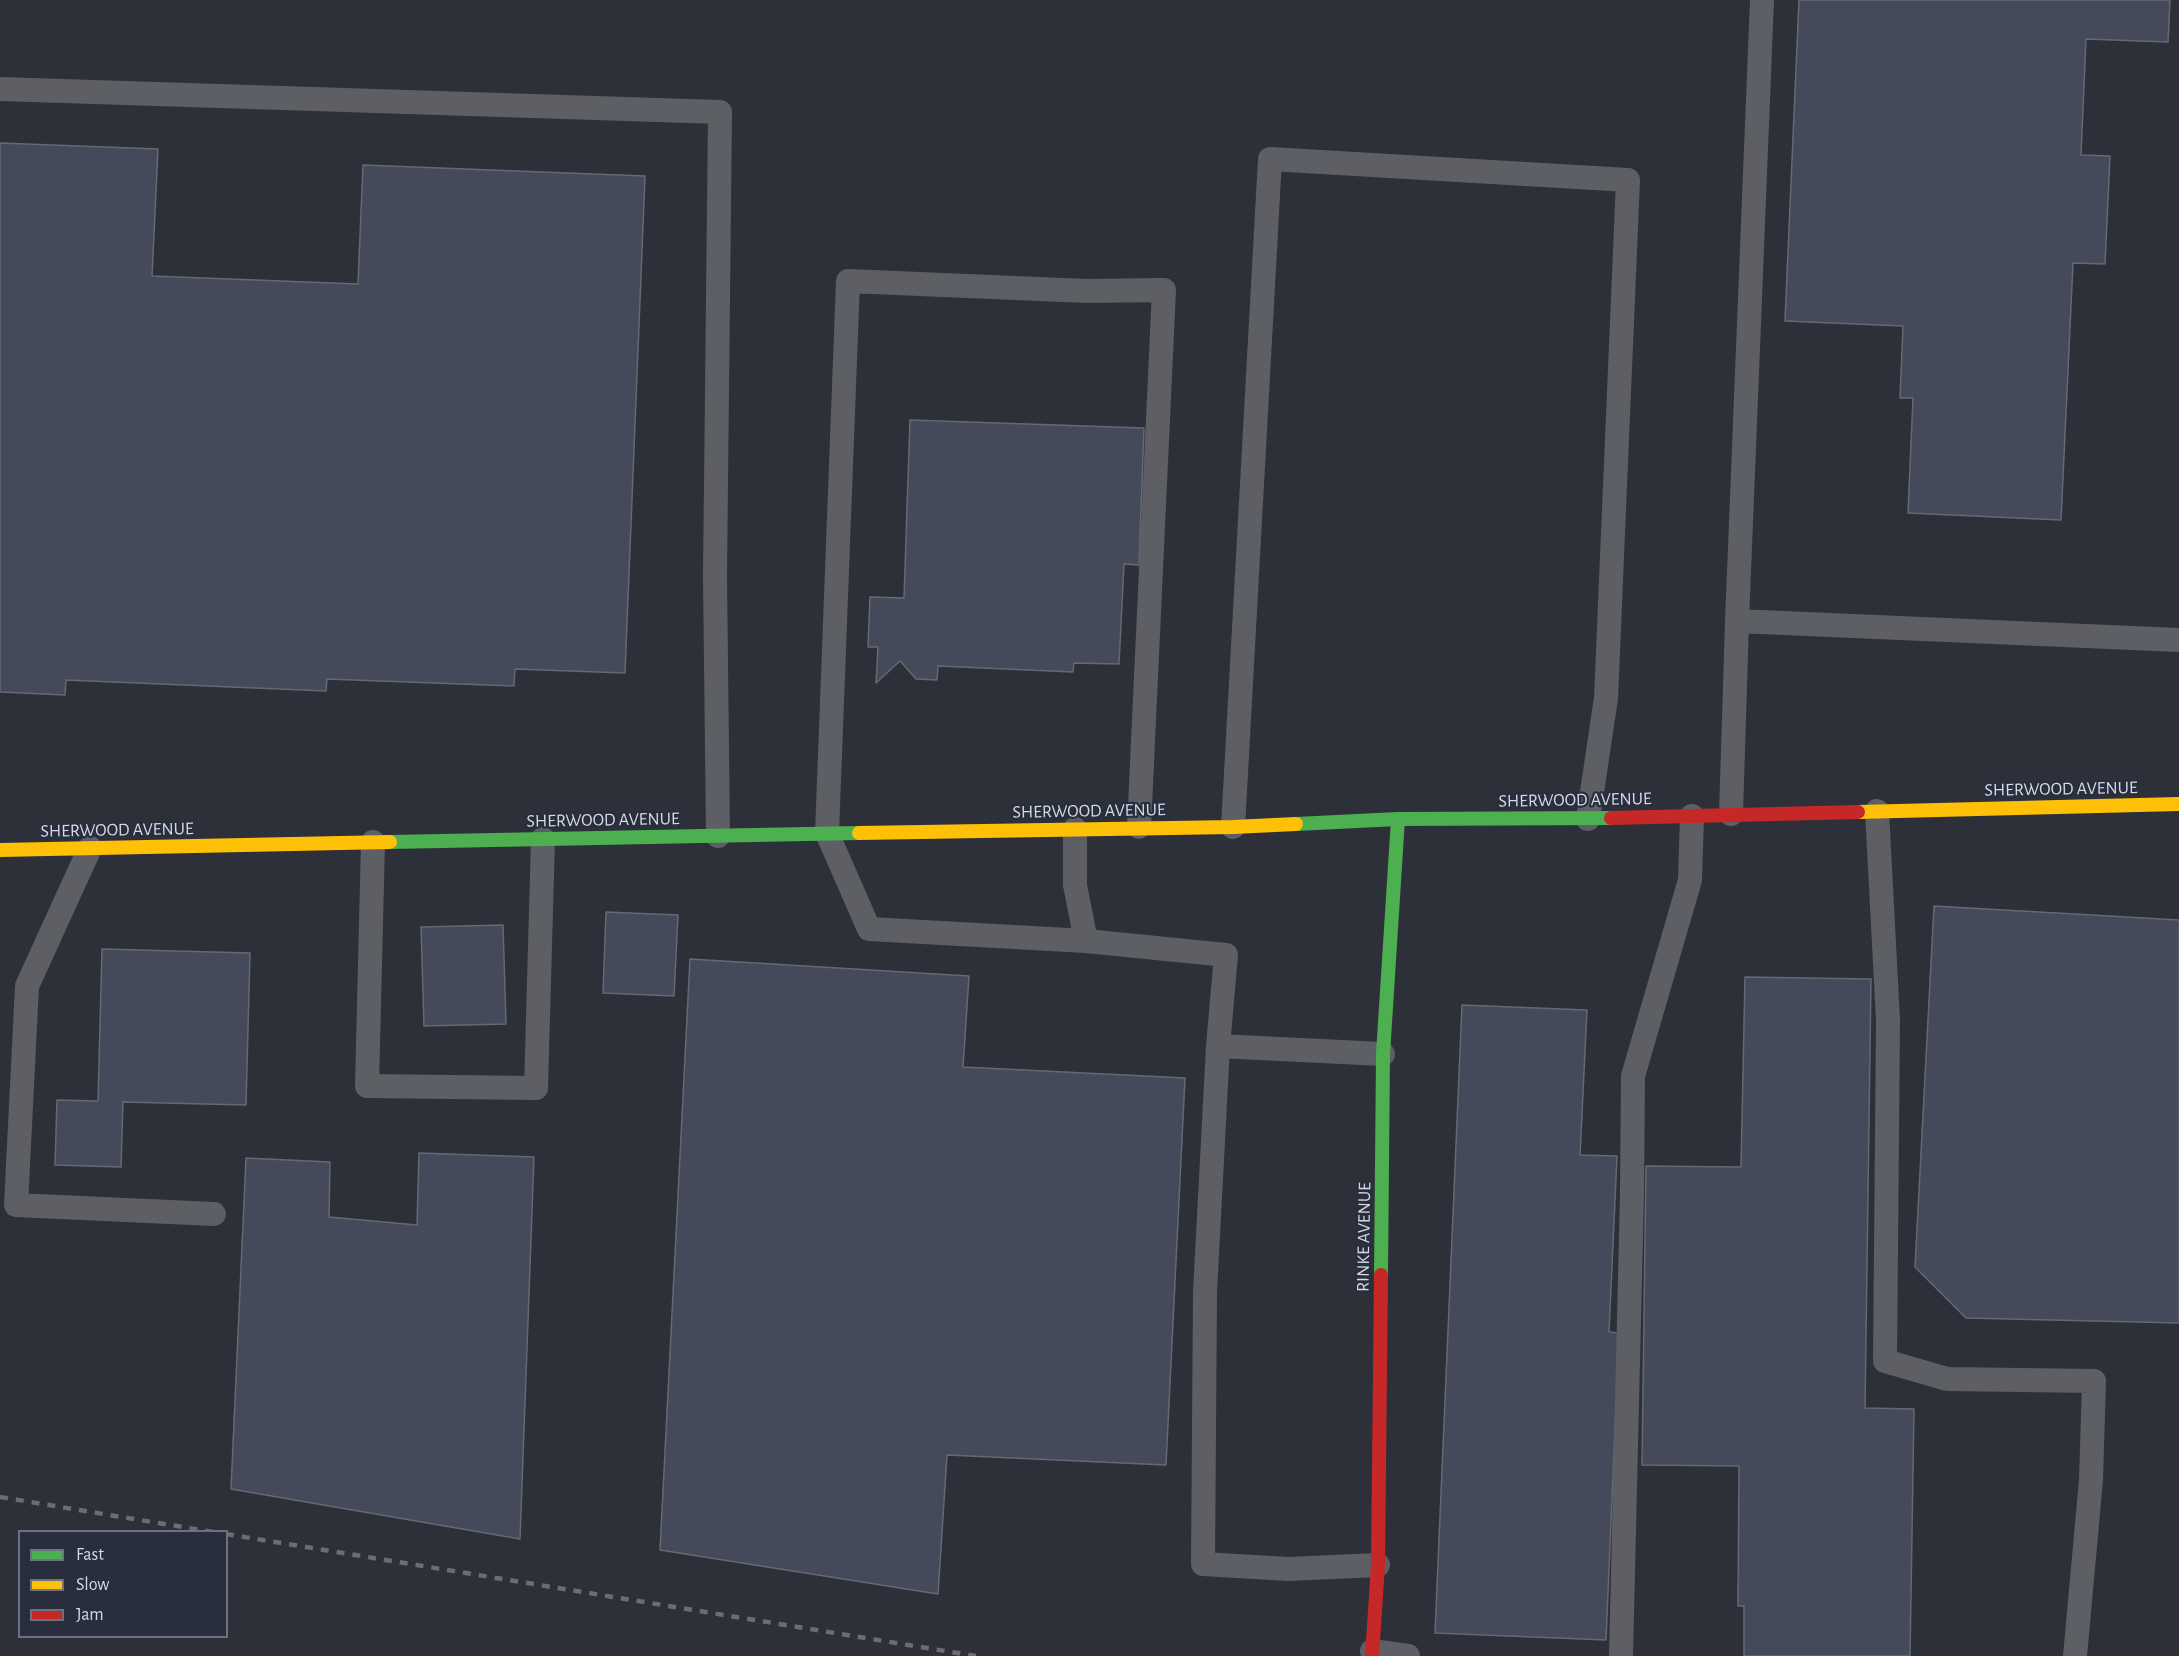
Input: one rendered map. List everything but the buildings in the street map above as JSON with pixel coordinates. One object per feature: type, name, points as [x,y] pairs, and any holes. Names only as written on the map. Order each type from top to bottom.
[{"type":"street","name":"SHERWOOD AVENUE","points":[[0,850],[1233,827],[1398,819],[1588,819],[2179,804]]},
{"type":"street","name":"RINKE AVENUE","points":[[1372,1654],[1378,1565],[1383,1054],[1398,819]]},
{"type":"lane","points":[[1731,814],[1762,0]]},
{"type":"lane","points":[[0,89],[720,112],[715,565],[718,836]]},
{"type":"lane","points":[[1233,827],[1270,159],[1628,180],[1606,698],[1588,819]]},
{"type":"lane","points":[[1139,827],[1164,290],[1087,291],[848,281],[827,833],[869,929],[1086,941],[1226,955],[1218,1046],[1205,1292],[1203,1564],[1288,1569],[1378,1565]]},
{"type":"lane","points":[[1737,621],[2179,640]]},
{"type":"lane","points":[[1876,811],[1888,1020],[1885,1361],[1947,1379],[2094,1381],[2091,1480],[2075,1656]]},
{"type":"lane","points":[[1621,1656],[1633,1076],[1690,880],[1692,816]]},
{"type":"lane","points":[[1075,829],[1075,885],[1086,941]]},
{"type":"lane","points":[[373,842],[367,1086],[536,1088],[543,839]]},
{"type":"lane","points":[[90,848],[27,986],[16,1204],[214,1214]]},
{"type":"lane","points":[[1218,1046],[1383,1054]]},
{"type":"lane","points":[[1372,1654],[1408,1656]]},
{"type":"railway","points":[[0,1497],[201,1530]]},
{"type":"railway","points":[[228,1534],[976,1656]]},
{"type":"traffic: fast","points":[[1296,824],[1398,819],[1611,818]]},
{"type":"traffic: fast","points":[[1381,1275],[1383,1054],[1398,819]]},
{"type":"traffic: fast","points":[[390,842],[859,833]]},
{"type":"traffic: slow","points":[[1858,812],[2179,804]]},
{"type":"traffic: slow","points":[[859,833],[1296,824]]},
{"type":"traffic: slow","points":[[0,850],[390,842]]},
{"type":"traffic: jam","points":[[1611,818],[1858,812]]},
{"type":"traffic: jam","points":[[1372,1656],[1378,1565],[1381,1275]]}]
